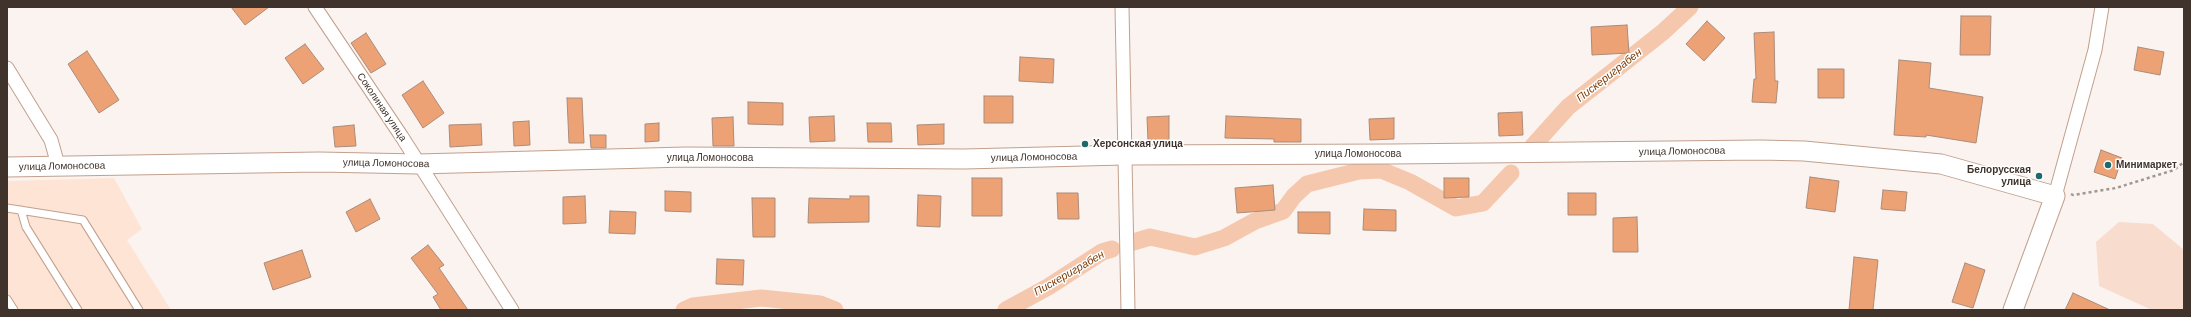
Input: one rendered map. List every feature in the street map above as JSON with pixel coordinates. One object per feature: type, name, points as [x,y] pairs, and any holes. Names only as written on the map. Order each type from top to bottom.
[{"type":"street","name":"Соколиная улица","points":[[315,7],[402,137],[512,310]]},
{"type":"street","points":[[1122,7],[1128,310]]},
{"type":"street","points":[[2013,310],[2057,192],[2095,50],[2102,7]]},
{"type":"street","points":[[7,68],[51,140],[58,165]]},
{"type":"street","name":"улица Ломоносова","points":[[7,167],[319,162],[418,164],[686,157],[964,159],[1124,155],[1760,150],[1804,151],[1941,164],[2057,192]]},
{"type":"lane","points":[[7,208],[83,220],[139,310]]},
{"type":"lane","points":[[21,210],[26,227],[78,310]]},
{"type":"lane","points":[[7,299],[14,310]]},
{"type":"path","points":[[2057,192],[2073,195],[2116,188],[2174,170],[2184,162]]},
{"type":"shaded area","points":[[114,178],[142,229],[127,240],[171,310],[7,310],[7,181]]},
{"type":"shaded area","points":[[2119,222],[2153,224],[2184,250],[2184,310],[2152,310],[2099,286],[2096,242]]},
{"type":"building","points":[[231,7],[269,7],[245,25]]},
{"type":"building","points":[[1961,16],[1991,16],[1990,55],[1960,55]]},
{"type":"building","points":[[1707,21],[1725,38],[1704,61],[1686,44]]},
{"type":"building","points":[[1627,25],[1629,53],[1592,55],[1591,27]]},
{"type":"building","points":[[1774,32],[1775,81],[1778,81],[1776,103],[1752,102],[1754,79],[1756,79],[1754,33]]},
{"type":"building","points":[[366,33],[386,64],[371,73],[351,43]]},
{"type":"building","points":[[305,44],[324,69],[303,84],[285,58]]},
{"type":"building","points":[[2138,47],[2164,52],[2160,75],[2134,70]]},
{"type":"building","points":[[87,51],[119,100],[99,113],[68,64]]},
{"type":"building","points":[[1020,57],[1054,59],[1053,83],[1019,81]]},
{"type":"building","points":[[1899,60],[1931,63],[1929,88],[1983,97],[1976,143],[1926,135],[1926,137],[1894,135]]},
{"type":"building","points":[[1818,69],[1844,69],[1844,98],[1818,98]]},
{"type":"building","points":[[423,81],[444,113],[423,128],[402,95]]},
{"type":"building","points":[[984,96],[1013,96],[1013,123],[984,123]]},
{"type":"building","points":[[567,98],[582,98],[584,143],[569,143]]},
{"type":"building","points":[[748,102],[783,103],[783,125],[748,124]]},
{"type":"building","points":[[1522,112],[1523,135],[1499,136],[1498,113]]},
{"type":"building","points":[[834,116],[835,141],[810,142],[809,117]]},
{"type":"building","points":[[1169,116],[1169,140],[1148,141],[1147,117]]},
{"type":"building","points":[[1226,116],[1301,119],[1301,142],[1274,142],[1274,139],[1225,138]]},
{"type":"building","points":[[733,117],[734,146],[713,146],[712,118]]},
{"type":"building","points":[[1394,118],[1394,139],[1370,140],[1369,119]]},
{"type":"building","points":[[529,121],[530,145],[514,146],[513,122]]},
{"type":"building","points":[[659,123],[659,141],[645,142],[645,124]]},
{"type":"building","points":[[867,123],[891,123],[892,142],[868,142]]},
{"type":"building","points":[[481,124],[482,145],[450,147],[449,125]]},
{"type":"building","points":[[944,124],[944,144],[918,145],[917,125]]},
{"type":"building","points":[[354,125],[356,146],[335,147],[333,127]]},
{"type":"building","points":[[590,135],[606,135],[606,148],[591,148]]},
{"type":"building","name":"Минимаркет","points":[[2101,150],[2122,158],[2115,179],[2094,172]]},
{"type":"building","points":[[1810,177],[1839,181],[1835,212],[1806,208]]},
{"type":"building","points":[[972,178],[1002,178],[1002,216],[972,216]]},
{"type":"building","points":[[1444,178],[1469,178],[1469,197],[1444,198]]},
{"type":"building","points":[[1273,185],[1275,210],[1237,213],[1235,188]]},
{"type":"building","points":[[1883,190],[1907,192],[1905,211],[1881,209]]},
{"type":"building","points":[[665,191],[691,192],[691,212],[665,211]]},
{"type":"building","points":[[1057,193],[1078,193],[1079,219],[1058,219]]},
{"type":"building","points":[[1568,193],[1596,193],[1596,215],[1568,215]]},
{"type":"building","points":[[918,195],[941,196],[940,227],[917,226]]},
{"type":"building","points":[[585,196],[586,223],[563,224],[563,197]]},
{"type":"building","points":[[850,196],[869,196],[869,222],[808,223],[809,198],[850,199]]},
{"type":"building","points":[[752,198],[775,198],[775,237],[753,237]]},
{"type":"building","points":[[370,199],[380,219],[356,232],[346,212]]},
{"type":"building","points":[[1364,209],[1396,210],[1396,231],[1363,230]]},
{"type":"building","points":[[610,211],[636,212],[635,234],[609,233]]},
{"type":"building","points":[[1298,212],[1330,212],[1330,234],[1298,233]]},
{"type":"building","points":[[1637,217],[1638,252],[1613,252],[1613,218]]},
{"type":"building","points":[[428,245],[444,265],[439,268],[468,310],[441,310],[433,297],[438,294],[411,258]]},
{"type":"building","points":[[302,250],[311,277],[273,290],[264,263]]},
{"type":"building","points":[[1854,257],[1878,260],[1873,310],[1849,310]]},
{"type":"building","points":[[717,259],[744,260],[743,285],[716,284]]},
{"type":"building","points":[[1965,263],[1985,270],[1973,308],[1952,302]]},
{"type":"building","points":[[2073,293],[2110,310],[2065,310]]},
{"type":"waterway","name":"Пискериграбен","points":[[1532,147],[1568,107],[1663,32],[1690,7]]},
{"type":"waterway","name":"Пискериграбен","points":[[1130,243],[1150,237],[1195,247],[1224,238],[1255,221],[1283,211],[1294,196],[1307,184],[1359,171],[1381,170],[1410,182],[1456,208],[1483,203],[1511,173]]},
{"type":"waterway","name":"Пискериграбен","points":[[1006,310],[1048,287],[1102,252],[1112,249]]},
{"type":"waterway","name":"Пискериграбен","points":[[684,310],[693,306],[761,298],[820,304],[835,310]]},
{"type":"place","name":"Херсонская улица","points":[[1085,144]]},
{"type":"place","name":"Минимаркет","points":[[2108,165]]},
{"type":"place","name":"Белорусская улица","points":[[2039,176]]}]
